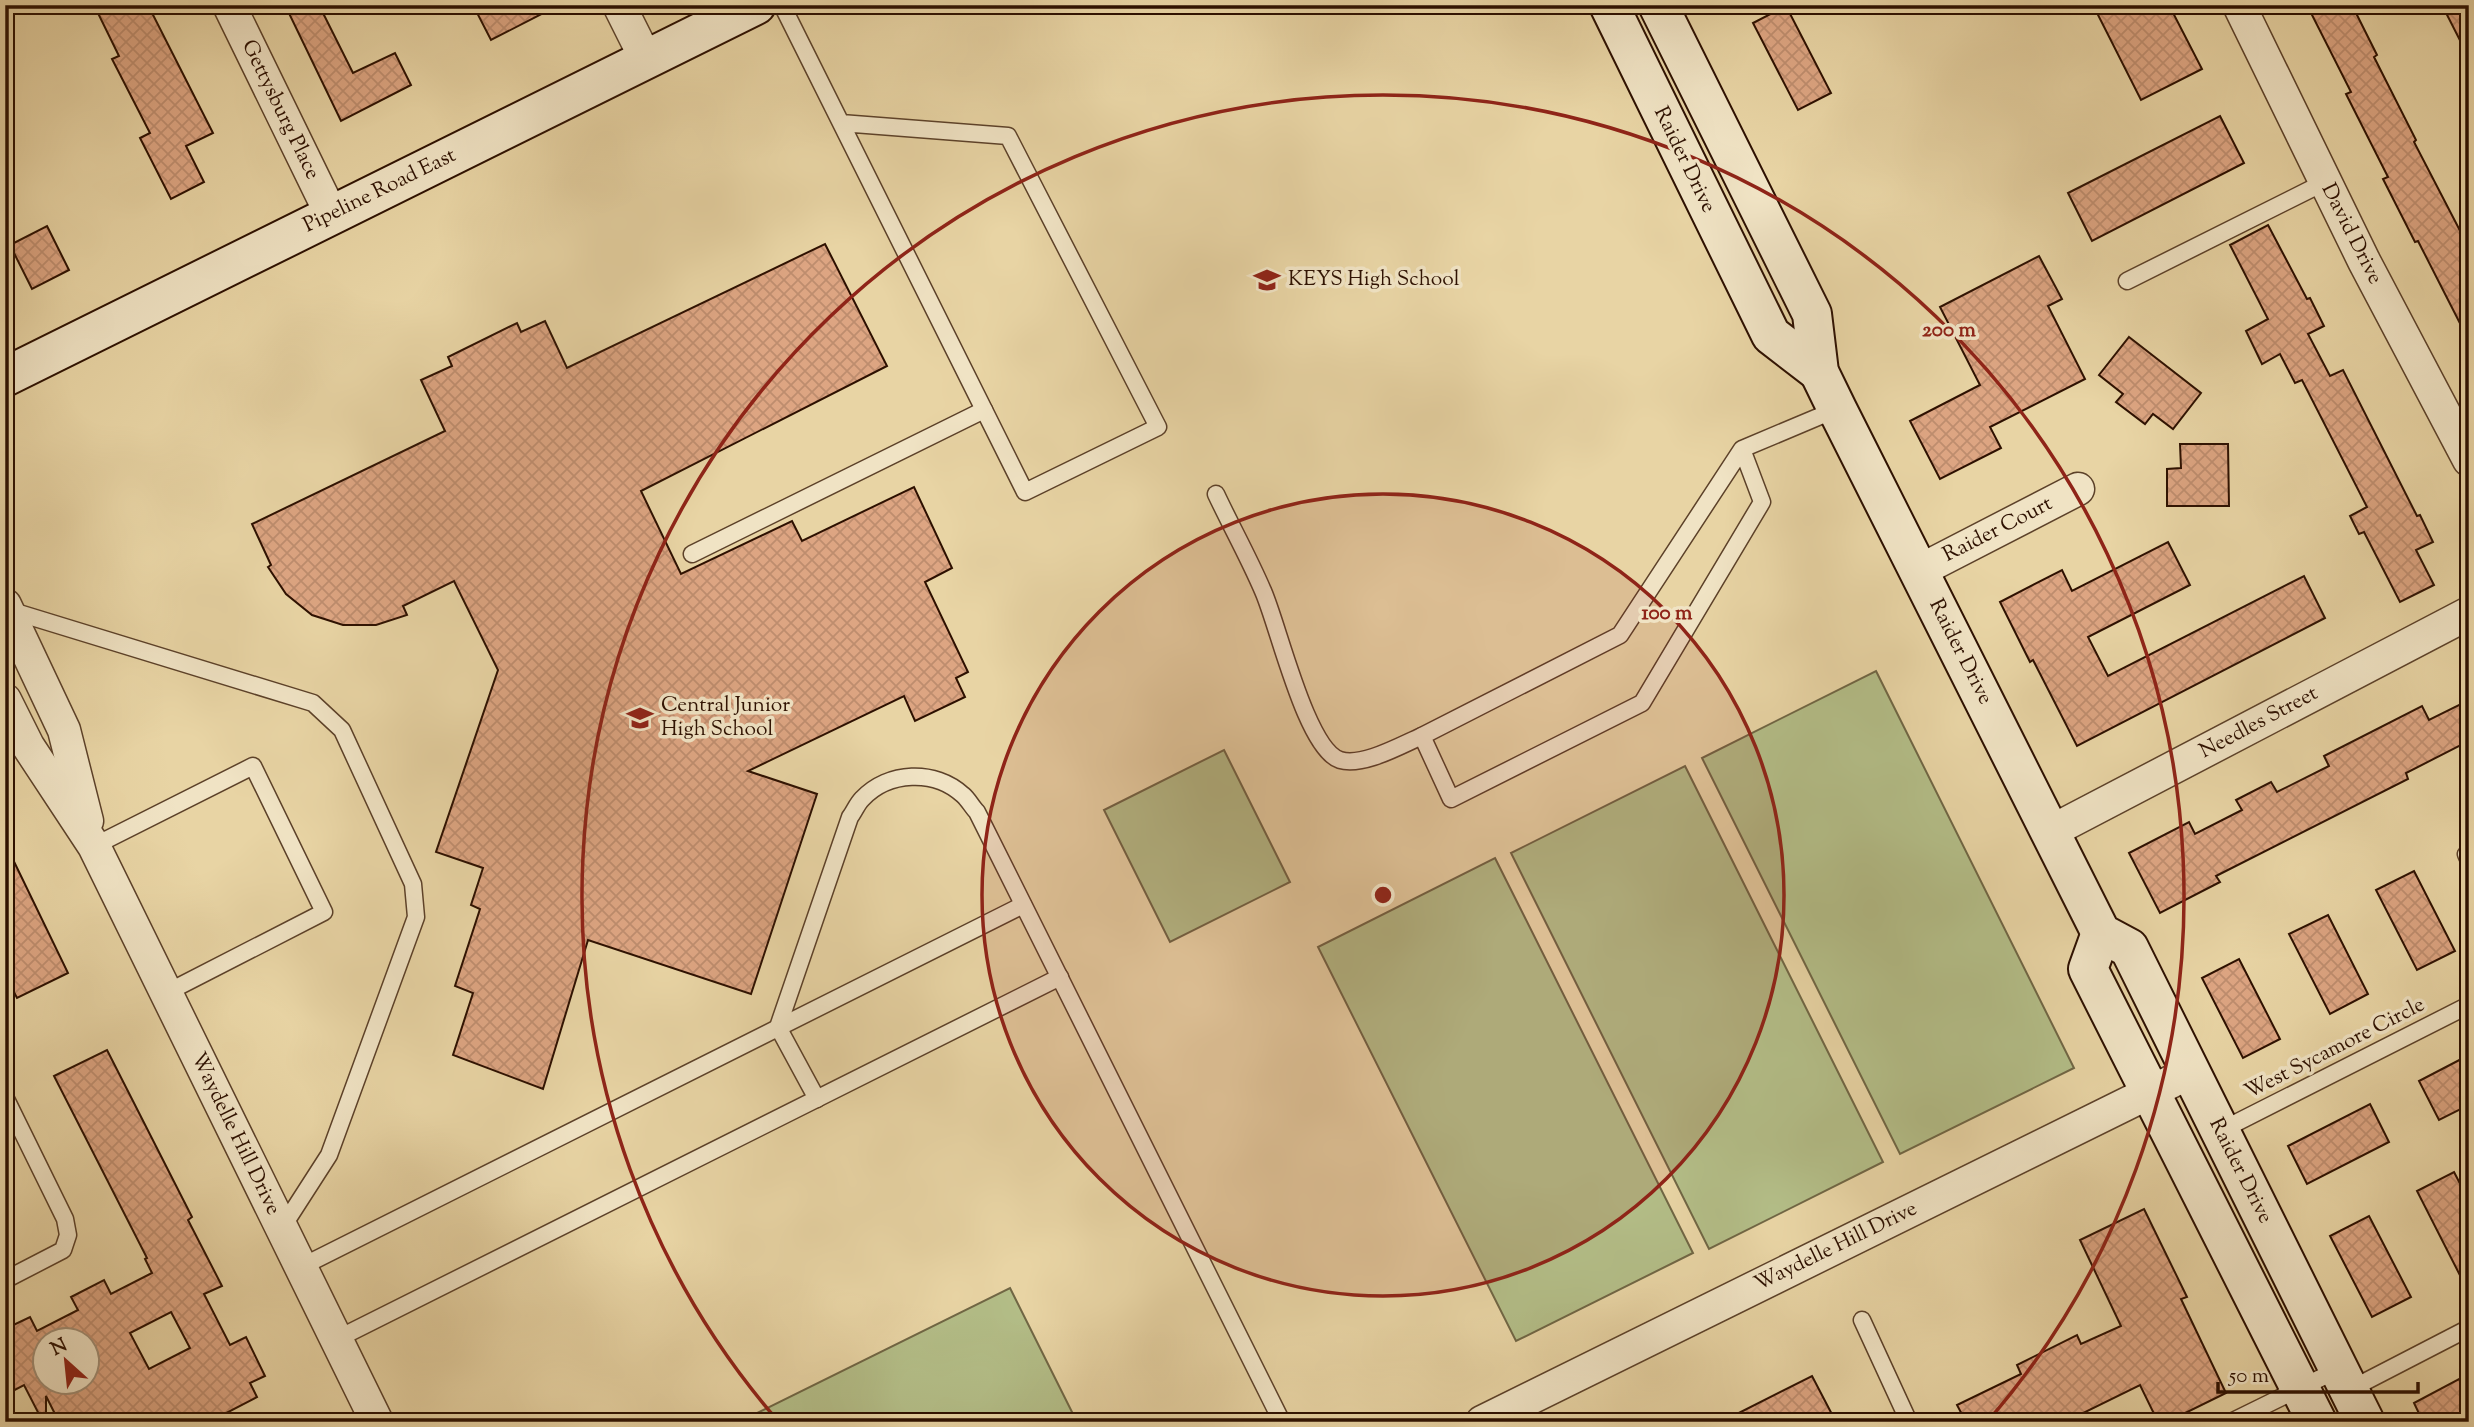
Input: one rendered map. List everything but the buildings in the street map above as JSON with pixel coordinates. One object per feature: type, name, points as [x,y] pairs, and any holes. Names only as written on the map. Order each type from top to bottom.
[{"type":"main road","name":"Pipeline Road East","points":[[7,372],[332,216],[756,5]]},
{"type":"main road","name":"Raider Drive","points":[[1609,5],[1771,335],[1819,372]]},
{"type":"main road","name":"Raider Drive","points":[[1667,8],[1812,314],[1819,372],[1837,409],[2101,933],[2129,948],[2351,1394]]},
{"type":"main road","points":[[2101,933],[2088,969],[2311,1413]]},
{"type":"street","name":"Gettysburg Place","points":[[229,5],[332,216]]},
{"type":"street","points":[[619,5],[646,59]]},
{"type":"street","name":"David Drive","points":[[2239,5],[2364,261],[2469,460]]},
{"type":"street","name":"Raider Court","points":[[1919,570],[2078,489]]},
{"type":"street","name":"Waydelle Hill Drive","points":[[6,607],[64,730],[94,846]]},
{"type":"street","name":"Needles Street","points":[[2050,832],[2469,614]]},
{"type":"street","name":"Waydelle Hill Drive","points":[[5,700],[28,746],[94,846],[377,1422]]},
{"type":"street","name":"Waydelle Hill Drive","points":[[1482,1422],[2190,1072]]},
{"type":"lane","points":[[782,5],[984,410],[1026,492],[1158,428],[1008,136],[841,123]]},
{"type":"lane","points":[[2127,281],[2325,182]]},
{"type":"lane","points":[[1216,494],[1264,593],[1308,719],[1326,748],[1338,760],[1354,761],[1374,756],[1422,736],[1620,635],[1742,449],[1837,409]]},
{"type":"lane","points":[[692,554],[984,410]]},
{"type":"lane","points":[[1422,736],[1451,799],[1642,702],[1762,502],[1742,449]]},
{"type":"lane","points":[[6,607],[313,703],[342,730],[414,884],[416,917],[329,1155],[282,1228]]},
{"type":"lane","points":[[94,846],[253,766],[324,912],[166,993]]},
{"type":"lane","points":[[817,1099],[778,1027],[850,817],[862,799],[880,785],[901,777],[923,776],[945,782],[963,795],[977,812],[1282,1422]]},
{"type":"lane","points":[[300,1267],[1023,905]]},
{"type":"lane","points":[[337,1339],[1060,977]]},
{"type":"lane","name":"West Sycamore Circle","points":[[2220,1131],[2469,1005]]},
{"type":"lane","points":[[5,1097],[65,1219],[68,1235],[63,1250],[5,1280]]},
{"type":"lane","points":[[1862,1320],[1909,1422]]},
{"type":"lane","points":[[2231,1422],[2311,1413],[2351,1394],[2469,1328]]},
{"type":"green space","points":[[1876,671],[2074,1068],[1900,1154],[1702,758]]},
{"type":"green space","points":[[1224,750],[1290,882],[1170,942],[1104,810]]},
{"type":"green space","points":[[1685,766],[1883,1162],[1709,1249],[1511,853]]},
{"type":"green space","points":[[1495,858],[1693,1253],[1516,1341],[1318,947]]},
{"type":"green space","points":[[1010,1288],[1077,1422],[739,1422]]},
{"type":"place","name":"KEYS High School","points":[[1267,280]]},
{"type":"place","name":"Central Junior High School","points":[[640,718]]}]
